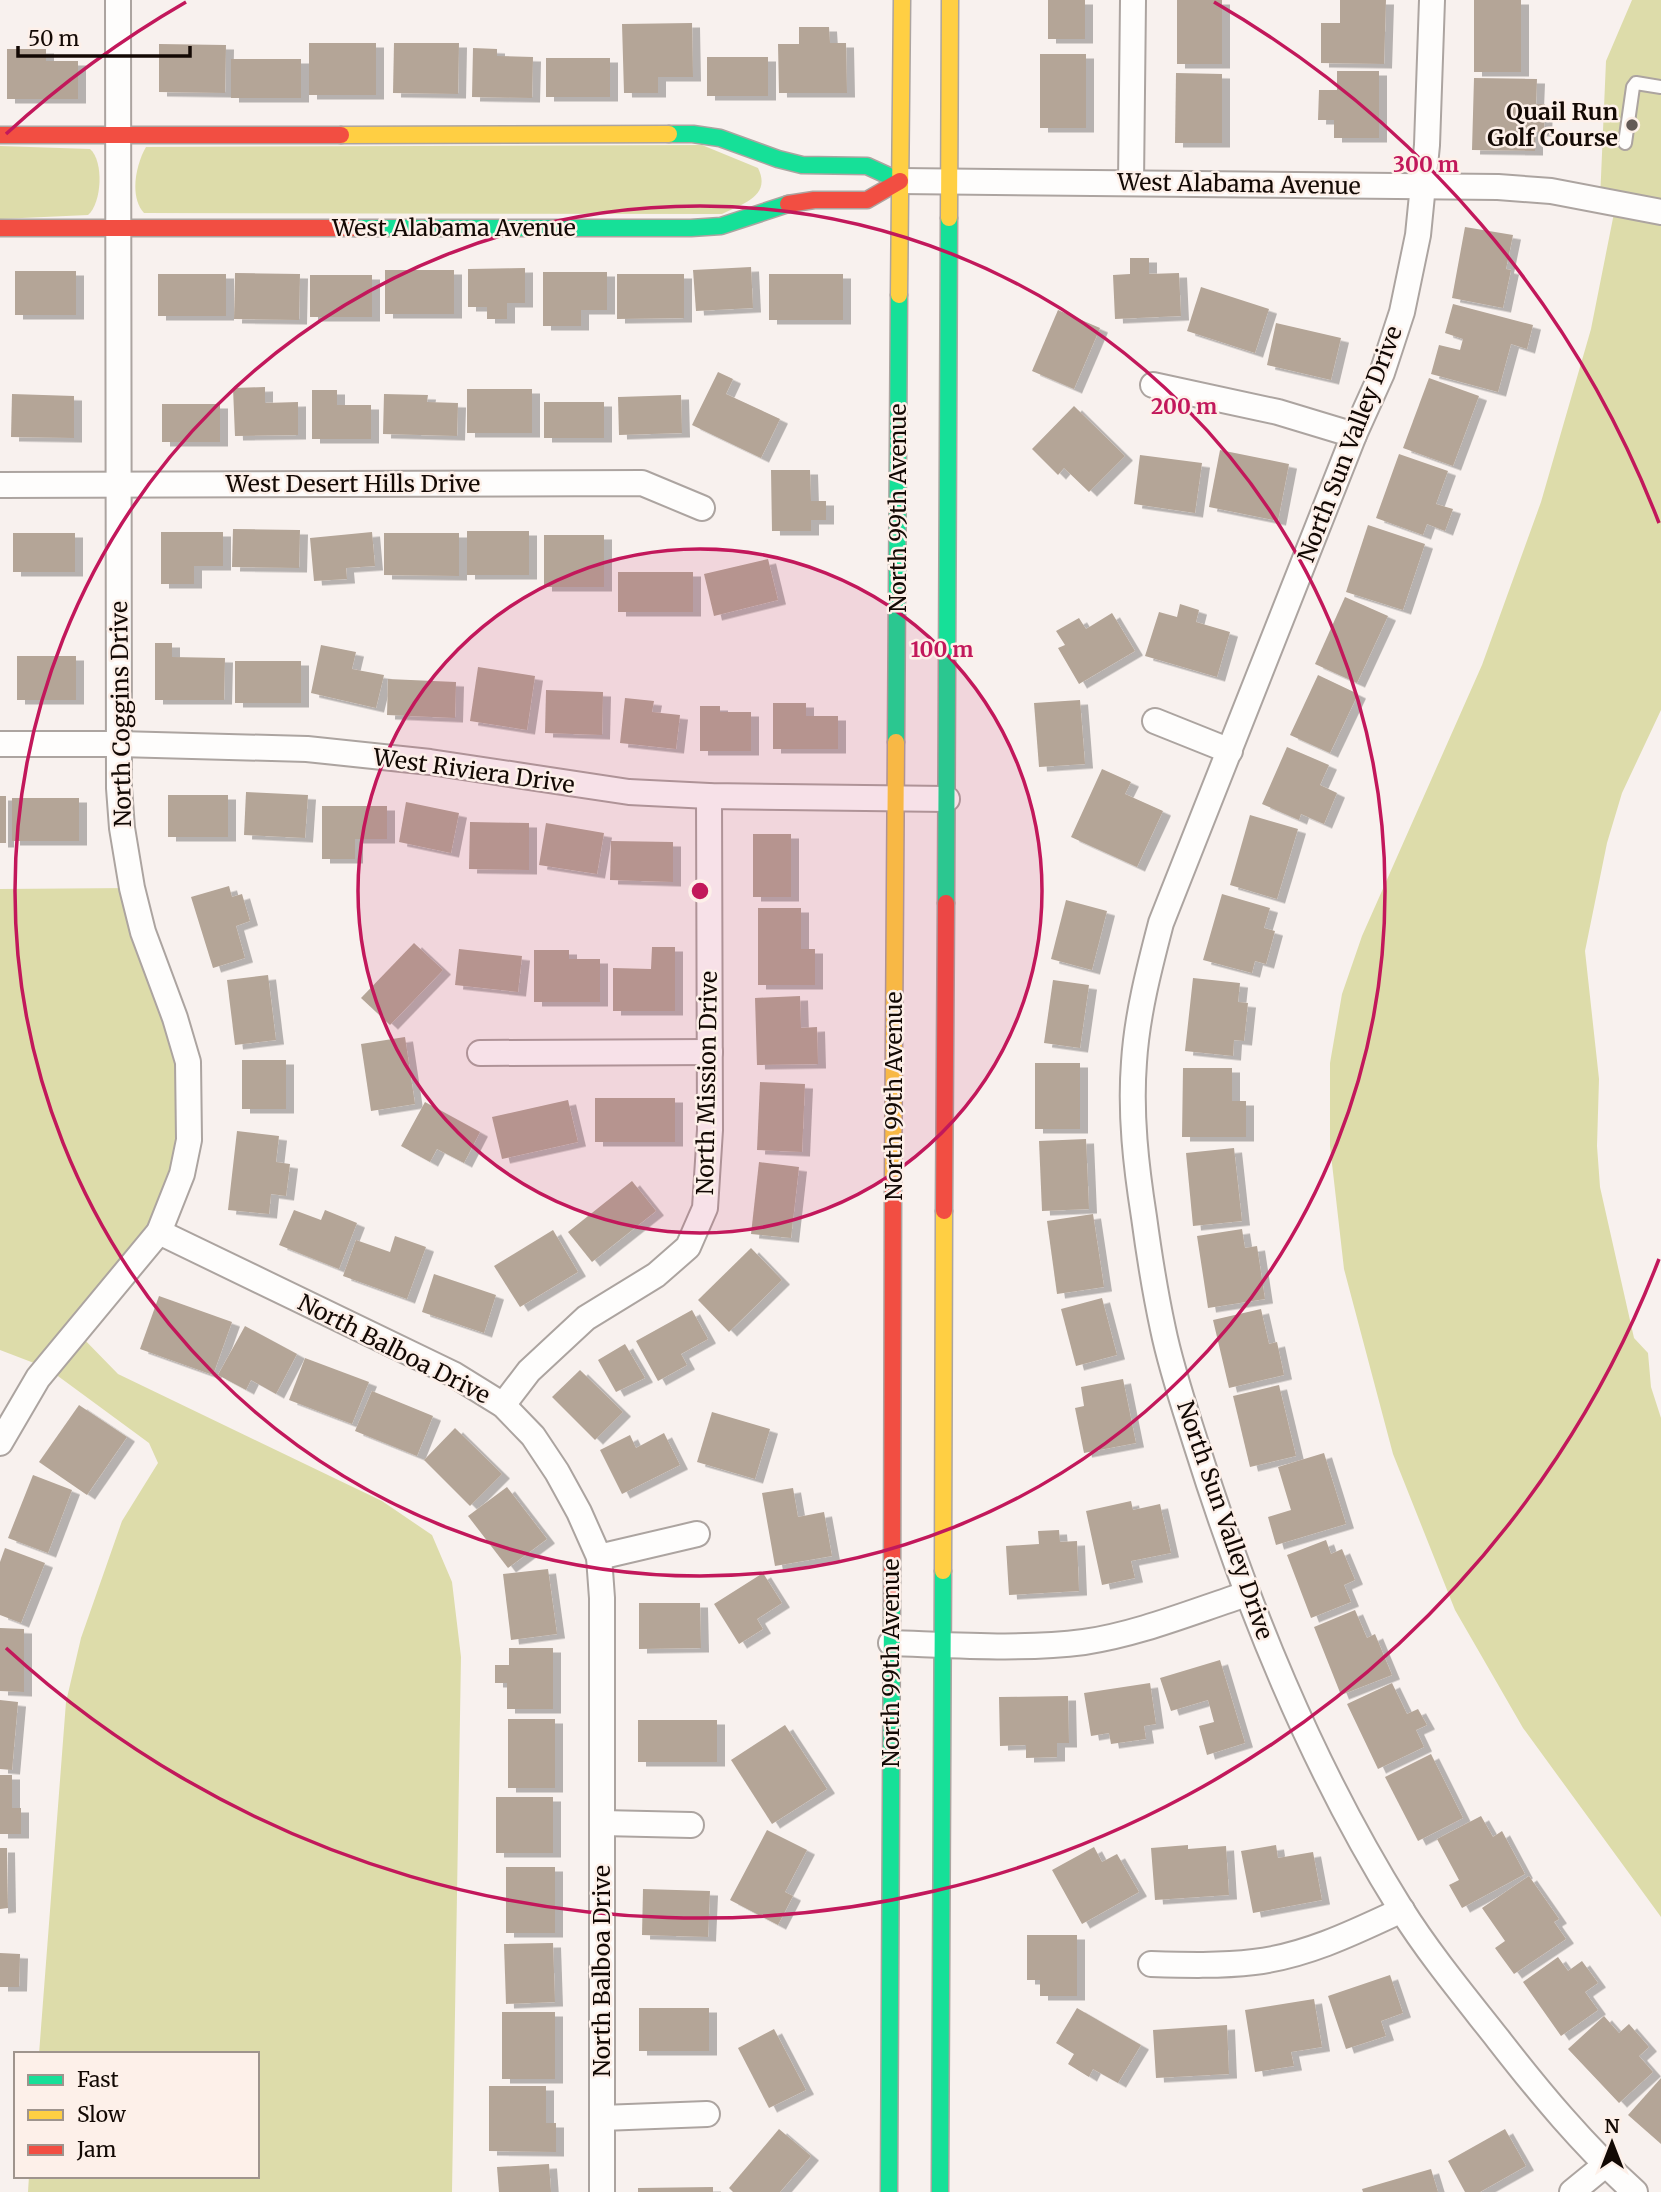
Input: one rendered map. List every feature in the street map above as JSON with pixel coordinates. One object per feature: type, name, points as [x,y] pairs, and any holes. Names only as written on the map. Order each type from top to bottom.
[{"type":"main road","name":"North 99th Avenue","points":[[890,2192],[895,799],[902,0]]},
{"type":"main road","points":[[940,2192],[950,0]]},
{"type":"main road","name":"West Alabama Avenue","points":[[0,135],[693,134],[720,138],[802,165],[867,166],[900,181]]},
{"type":"main road","name":"West Alabama Avenue","points":[[0,228],[691,228],[721,226],[780,205],[814,200],[867,200],[900,181]]},
{"type":"street","name":"North Coggins Drive","points":[[0,1443],[38,1378],[159,1232],[181,1174],[189,1140],[188,1062],[176,1018],[143,932],[122,828],[119,744],[118,0]]},
{"type":"street","points":[[1130,183],[1133,0]]},
{"type":"street","name":"North Sun Valley Drive","points":[[1432,0],[1424,186],[1418,235],[1402,312],[1382,373],[1354,435],[1161,923],[1146,979],[1134,1063],[1133,1123],[1140,1191],[1163,1329],[1177,1383],[1247,1594],[1326,1777],[1402,1910],[1457,1987],[1529,2078],[1605,2165],[1635,2192]]},
{"type":"street","name":"West Alabama Avenue","points":[[900,181],[1498,187],[1551,191],[1661,212]]},
{"type":"street","points":[[1153,385],[1278,412],[1354,435]]},
{"type":"street","name":"West Desert Hills Drive","points":[[0,485],[642,483],[702,508]]},
{"type":"street","points":[[1155,721],[1230,751]]},
{"type":"street","name":"West Riviera Drive","points":[[0,744],[307,749],[480,769],[629,792],[709,796],[947,799]]},
{"type":"street","name":"North Mission Drive","points":[[503,1405],[529,1371],[586,1318],[656,1275],[688,1247],[705,1208],[710,1130],[709,796]]},
{"type":"street","points":[[480,1054],[710,1052]]},
{"type":"street","name":"North Balboa Drive","points":[[159,1232],[453,1374],[503,1405],[533,1436],[557,1472],[579,1513],[599,1557],[602,1598],[602,2192]]},
{"type":"street","points":[[599,1557],[696,1534]]},
{"type":"street","points":[[891,1643],[1044,1645],[1083,1642],[1125,1634],[1247,1594]]},
{"type":"street","points":[[603,1823],[691,1825]]},
{"type":"street","points":[[1152,1964],[1255,1962],[1306,1950],[1402,1910]]},
{"type":"street","points":[[603,2118],[707,2114]]},
{"type":"street","points":[[1573,2192],[1605,2165]]},
{"type":"lane","points":[[1625,144],[1633,87],[1642,82],[1661,87]]},
{"type":"green space","name":"Quail Run Golf Course","points":[[1632,0],[1661,0],[1661,710],[1622,793],[1607,843],[1585,951],[1599,1079],[1597,1146],[1600,1187],[1634,1338],[1648,1353],[1651,1387],[1661,1418],[1661,1917],[1523,1728],[1455,1610],[1393,1454],[1344,1269],[1330,1146],[1330,1063],[1342,994],[1362,936],[1482,665],[1541,502],[1591,329],[1616,203],[1600,200],[1606,61]]},
{"type":"green space","points":[[702,145],[758,168],[761,186],[753,198],[722,214],[144,213],[139,206],[135,190],[139,162],[146,147]]},
{"type":"green space","points":[[0,146],[90,149],[98,163],[100,182],[93,209],[88,215],[0,219]]},
{"type":"green space","points":[[132,888],[190,1104],[159,1232],[78,1333],[118,1374],[382,1501],[432,1535],[452,1582],[461,1657],[452,2192],[28,2192],[29,2178],[259,2178],[259,2052],[39,2052],[66,1702],[81,1638],[122,1521],[158,1463],[149,1443],[47,1368],[0,1350],[0,889]]},
{"type":"building","points":[[1048,0],[1085,0],[1085,39],[1048,39]]},
{"type":"building","points":[[1177,0],[1222,0],[1222,64],[1177,64]]},
{"type":"building","points":[[1340,0],[1386,0],[1384,64],[1321,63],[1321,23],[1340,23]]},
{"type":"building","points":[[1474,0],[1521,0],[1521,72],[1474,72]]},
{"type":"building","points":[[692,23],[693,77],[658,77],[658,93],[624,93],[622,24]]},
{"type":"building","points":[[799,27],[829,27],[830,43],[846,43],[847,93],[779,93],[778,44],[799,44]]},
{"type":"building","points":[[309,43],[376,43],[376,95],[309,95]]},
{"type":"building","points":[[394,43],[459,43],[458,94],[393,93]]},
{"type":"building","points":[[159,44],[226,45],[225,93],[159,92]]},
{"type":"building","points":[[473,48],[497,49],[497,56],[533,57],[532,98],[472,97]]},
{"type":"building","points":[[7,49],[46,49],[46,61],[78,61],[78,99],[7,99]]},
{"type":"building","points":[[1040,54],[1086,54],[1086,128],[1040,128]]},
{"type":"building","points":[[707,57],[768,57],[768,96],[707,96]]},
{"type":"building","points":[[546,58],[610,58],[610,97],[546,97]]},
{"type":"building","points":[[231,59],[301,59],[301,98],[231,98]]},
{"type":"building","points":[[1337,71],[1379,71],[1379,138],[1334,138],[1334,120],[1318,120],[1319,90],[1337,90]]},
{"type":"building","points":[[1176,73],[1222,74],[1222,143],[1175,143]]},
{"type":"building","points":[[1474,78],[1537,79],[1536,104],[1545,104],[1544,132],[1535,132],[1535,151],[1472,150]]},
{"type":"building","points":[[1465,227],[1513,235],[1506,269],[1511,270],[1503,308],[1452,298]]},
{"type":"building","points":[[1130,258],[1149,258],[1149,274],[1179,273],[1181,316],[1115,319],[1113,275],[1130,274]]},
{"type":"building","points":[[751,267],[753,308],[696,311],[693,270]]},
{"type":"building","points":[[525,268],[525,303],[507,303],[507,319],[487,319],[487,307],[468,307],[468,269]]},
{"type":"building","points":[[385,270],[454,270],[454,314],[385,314]]},
{"type":"building","points":[[15,271],[76,271],[76,315],[15,315]]},
{"type":"building","points":[[543,272],[607,272],[607,310],[581,310],[581,326],[543,326]]},
{"type":"building","points":[[235,273],[300,274],[299,320],[234,319]]},
{"type":"building","points":[[158,274],[226,274],[226,316],[158,316]]},
{"type":"building","points":[[617,274],[684,274],[684,318],[617,319]]},
{"type":"building","points":[[769,274],[843,274],[843,320],[769,320]]},
{"type":"building","points":[[310,275],[372,275],[372,317],[310,317]]},
{"type":"building","points":[[1201,287],[1269,309],[1255,353],[1187,331]]},
{"type":"building","points":[[1453,304],[1533,325],[1527,349],[1511,344],[1498,392],[1431,374],[1439,345],[1460,350],[1463,339],[1445,333]]},
{"type":"building","points":[[1058,310],[1100,328],[1074,389],[1032,371]]},
{"type":"building","points":[[1276,323],[1341,338],[1331,380],[1267,365]]},
{"type":"building","points":[[718,372],[733,379],[726,394],[780,419],[761,458],[692,425]]},
{"type":"building","points":[[1429,378],[1479,396],[1453,466],[1403,448]]},
{"type":"building","points":[[265,387],[265,403],[298,402],[298,435],[235,436],[233,388]]},
{"type":"building","points":[[467,389],[532,389],[532,433],[467,433]]},
{"type":"building","points":[[312,390],[337,390],[337,405],[371,405],[371,439],[312,439]]},
{"type":"building","points":[[12,394],[74,396],[74,438],[11,437]]},
{"type":"building","points":[[384,394],[428,395],[427,402],[458,403],[457,436],[383,434]]},
{"type":"building","points":[[681,395],[682,433],[619,435],[618,397]]},
{"type":"building","points":[[544,402],[604,402],[604,438],[544,438]]},
{"type":"building","points":[[162,404],[220,404],[220,442],[162,442]]},
{"type":"building","points":[[1074,406],[1125,456],[1089,492],[1064,468],[1058,475],[1032,449]]},
{"type":"building","points":[[1220,450],[1289,464],[1278,521],[1209,507]]},
{"type":"building","points":[[1399,454],[1448,471],[1436,504],[1453,509],[1445,531],[1427,524],[1423,535],[1376,518]]},
{"type":"building","points":[[1140,455],[1202,463],[1195,513],[1134,504]]},
{"type":"building","points":[[771,470],[810,470],[811,501],[826,501],[826,520],[811,520],[811,531],[772,531]]},
{"type":"building","points":[[1368,525],[1425,544],[1403,610],[1346,592]]},
{"type":"building","points":[[233,529],[300,530],[299,568],[232,567]]},
{"type":"building","points":[[467,531],[529,531],[529,575],[467,575]]},
{"type":"building","points":[[161,532],[223,532],[223,566],[194,566],[194,584],[161,584]]},
{"type":"building","points":[[372,532],[375,566],[346,568],[347,579],[314,581],[310,538]]},
{"type":"building","points":[[13,533],[75,533],[75,572],[13,572]]},
{"type":"building","points":[[384,533],[459,533],[459,576],[384,575]]},
{"type":"building","points":[[544,535],[604,535],[604,587],[544,587]]},
{"type":"building","points":[[768,559],[778,600],[714,616],[704,574]]},
{"type":"building","points":[[618,572],[693,572],[693,612],[618,612]]},
{"type":"building","points":[[1345,597],[1388,616],[1357,683],[1315,664]]},
{"type":"building","points":[[1180,604],[1199,610],[1196,622],[1230,632],[1217,677],[1145,656],[1159,612],[1177,617]]},
{"type":"building","points":[[1112,613],[1135,651],[1079,684],[1058,648],[1065,645],[1056,631],[1079,618],[1086,629]]},
{"type":"building","points":[[155,643],[172,643],[172,657],[225,658],[224,700],[155,700]]},
{"type":"building","points":[[321,645],[356,652],[352,669],[384,675],[376,708],[311,693]]},
{"type":"building","points":[[17,656],[76,656],[76,700],[17,700]]},
{"type":"building","points":[[235,661],[301,661],[301,703],[235,703]]},
{"type":"building","points":[[478,667],[535,676],[527,730],[470,721]]},
{"type":"building","points":[[1318,675],[1358,694],[1330,753],[1290,735]]},
{"type":"building","points":[[388,679],[456,682],[455,718],[387,715]]},
{"type":"building","points":[[546,690],[603,692],[602,735],[545,733]]},
{"type":"building","points":[[625,698],[654,701],[652,712],[680,715],[676,749],[620,743]]},
{"type":"building","points":[[1080,700],[1085,764],[1039,767],[1034,703]]},
{"type":"building","points":[[773,703],[806,703],[806,716],[838,716],[838,749],[773,749]]},
{"type":"building","points":[[700,706],[720,706],[720,712],[751,712],[751,751],[700,751]]},
{"type":"building","points":[[1287,747],[1329,765],[1320,785],[1337,793],[1324,824],[1301,814],[1299,820],[1262,804]]},
{"type":"building","points":[[1102,769],[1131,782],[1125,794],[1163,811],[1137,867],[1071,837]]},
{"type":"building","points":[[246,792],[308,795],[305,838],[244,835]]},
{"type":"building","points":[[168,795],[228,795],[228,837],[168,837]]},
{"type":"building","points":[[0,796],[6,796],[6,843],[0,843]]},
{"type":"building","points":[[12,798],[79,798],[79,841],[12,841]]},
{"type":"building","points":[[406,802],[459,813],[451,853],[399,842]]},
{"type":"building","points":[[322,806],[387,806],[387,839],[355,839],[355,859],[322,859]]},
{"type":"building","points":[[1250,815],[1298,829],[1277,899],[1230,885]]},
{"type":"building","points":[[470,822],[529,823],[529,870],[469,869]]},
{"type":"building","points":[[546,823],[604,833],[597,874],[539,865]]},
{"type":"building","points":[[753,834],[791,834],[791,897],[753,897]]},
{"type":"building","points":[[611,841],[673,842],[673,882],[610,880]]},
{"type":"building","points":[[229,886],[232,897],[242,894],[250,921],[236,926],[245,958],[213,968],[191,897]]},
{"type":"building","points":[[1222,894],[1270,908],[1264,928],[1275,931],[1266,964],[1255,961],[1252,973],[1203,960]]},
{"type":"building","points":[[1066,900],[1107,911],[1092,970],[1051,959]]},
{"type":"building","points":[[758,908],[801,908],[801,949],[815,949],[815,985],[758,985]]},
{"type":"building","points":[[414,943],[443,970],[390,1025],[361,998]]},
{"type":"building","points":[[652,947],[675,947],[675,1011],[613,1011],[613,968],[651,969]]},
{"type":"building","points":[[459,949],[522,956],[518,992],[455,985]]},
{"type":"building","points":[[534,950],[569,950],[569,959],[600,959],[600,1002],[534,1002]]},
{"type":"building","points":[[268,975],[276,1040],[235,1045],[227,980]]},
{"type":"building","points":[[1193,978],[1240,983],[1238,1002],[1248,1003],[1244,1041],[1234,1040],[1233,1056],[1185,1051]]},
{"type":"building","points":[[1053,980],[1089,985],[1080,1048],[1044,1043]]},
{"type":"building","points":[[800,996],[801,1028],[817,1027],[818,1064],[757,1065],[755,998]]},
{"type":"building","points":[[405,1037],[415,1104],[371,1111],[361,1044]]},
{"type":"building","points":[[242,1060],[286,1060],[286,1109],[242,1109]]},
{"type":"building","points":[[1035,1063],[1080,1063],[1080,1129],[1035,1129]]},
{"type":"building","points":[[1183,1068],[1232,1068],[1232,1101],[1246,1101],[1246,1137],[1182,1137]]},
{"type":"building","points":[[760,1082],[805,1084],[802,1152],[757,1150]]},
{"type":"building","points":[[595,1098],[675,1098],[675,1142],[595,1142]]},
{"type":"building","points":[[568,1100],[578,1142],[502,1159],[492,1117]]},
{"type":"building","points":[[425,1102],[480,1132],[464,1163],[437,1149],[430,1162],[401,1146]]},
{"type":"building","points":[[237,1131],[279,1136],[276,1162],[290,1164],[286,1196],[271,1194],[269,1214],[228,1210]]},
{"type":"building","points":[[1086,1139],[1089,1209],[1042,1211],[1039,1141]]},
{"type":"building","points":[[1234,1148],[1242,1221],[1193,1226],[1186,1153]]},
{"type":"building","points":[[759,1162],[799,1167],[791,1238],[751,1234]]},
{"type":"building","points":[[632,1181],[656,1211],[592,1262],[568,1232]]},
{"type":"building","points":[[294,1210],[321,1220],[325,1210],[357,1223],[339,1269],[279,1245]]},
{"type":"building","points":[[1093,1214],[1104,1287],[1057,1294],[1047,1221]]},
{"type":"building","points":[[1242,1229],[1245,1248],[1257,1246],[1265,1299],[1208,1308],[1197,1236]]},
{"type":"building","points":[[553,1230],[578,1272],[520,1307],[494,1266]]},
{"type":"building","points":[[395,1236],[426,1247],[407,1299],[343,1276],[356,1240],[390,1252]]},
{"type":"building","points":[[751,1248],[782,1280],[729,1332],[698,1300]]},
{"type":"building","points":[[434,1274],[496,1295],[484,1333],[422,1312]]},
{"type":"building","points":[[159,1296],[232,1322],[213,1375],[140,1349]]},
{"type":"building","points":[[1102,1298],[1117,1355],[1076,1366],[1061,1309]]},
{"type":"building","points":[[1261,1309],[1269,1344],[1277,1342],[1284,1375],[1229,1388],[1213,1320]]},
{"type":"building","points":[[692,1310],[708,1339],[681,1354],[687,1365],[658,1381],[636,1341]]},
{"type":"building","points":[[245,1326],[297,1354],[276,1394],[251,1380],[246,1390],[218,1375]]},
{"type":"building","points":[[625,1344],[645,1378],[616,1392],[598,1360]]},
{"type":"building","points":[[305,1358],[369,1382],[352,1424],[289,1400]]},
{"type":"building","points":[[580,1370],[623,1412],[595,1440],[552,1397]]},
{"type":"building","points":[[1123,1379],[1136,1443],[1084,1453],[1075,1408],[1084,1406],[1081,1387]]},
{"type":"building","points":[[1279,1385],[1296,1456],[1250,1467],[1233,1396]]},
{"type":"building","points":[[372,1391],[433,1416],[417,1456],[355,1431]]},
{"type":"building","points":[[79,1405],[127,1437],[87,1495],[39,1462]]},
{"type":"building","points":[[712,1412],[770,1429],[755,1479],[697,1462]]},
{"type":"building","points":[[455,1428],[502,1474],[470,1506],[424,1460]]},
{"type":"building","points":[[664,1433],[680,1465],[622,1494],[600,1450],[630,1435],[636,1448]]},
{"type":"building","points":[[1324,1453],[1346,1524],[1276,1545],[1268,1517],[1291,1510],[1278,1467]]},
{"type":"building","points":[[33,1475],[72,1490],[48,1553],[8,1538]]},
{"type":"building","points":[[507,1487],[547,1539],[508,1568],[468,1516]]},
{"type":"building","points":[[793,1488],[798,1517],[824,1512],[832,1556],[775,1566],[762,1493]]},
{"type":"building","points":[[1131,1501],[1133,1510],[1160,1504],[1171,1553],[1131,1561],[1135,1578],[1102,1585],[1086,1511]]},
{"type":"building","points":[[1059,1530],[1060,1542],[1077,1541],[1079,1591],[1009,1595],[1006,1546],[1039,1544],[1038,1531]]},
{"type":"building","points":[[1326,1540],[1331,1554],[1342,1549],[1355,1580],[1344,1585],[1351,1602],[1311,1618],[1287,1555]]},
{"type":"building","points":[[5,1548],[45,1563],[21,1623],[0,1615],[0,1562]]},
{"type":"building","points":[[548,1569],[557,1634],[511,1640],[503,1574]]},
{"type":"building","points":[[763,1573],[782,1603],[757,1619],[763,1629],[739,1644],[714,1604]]},
{"type":"building","points":[[639,1603],[700,1603],[701,1648],[639,1649]]},
{"type":"building","points":[[1355,1610],[1367,1638],[1375,1634],[1392,1675],[1341,1695],[1314,1627]]},
{"type":"building","points":[[0,1628],[24,1629],[24,1692],[0,1691]]},
{"type":"building","points":[[509,1648],[553,1648],[553,1709],[507,1709],[507,1683],[495,1683],[495,1665],[509,1665]]},
{"type":"building","points":[[1220,1660],[1245,1743],[1207,1755],[1199,1726],[1214,1722],[1208,1700],[1171,1711],[1160,1678]]},
{"type":"building","points":[[1150,1683],[1156,1724],[1144,1726],[1146,1739],[1111,1744],[1109,1733],[1091,1736],[1084,1693]]},
{"type":"building","points":[[1392,1683],[1407,1714],[1418,1709],[1427,1725],[1416,1730],[1424,1747],[1378,1769],[1347,1704]]},
{"type":"building","points":[[1068,1696],[1069,1743],[1057,1743],[1057,1757],[1026,1758],[1026,1745],[1000,1746],[999,1697]]},
{"type":"building","points":[[0,1700],[18,1702],[12,1770],[0,1769]]},
{"type":"building","points":[[508,1719],[555,1719],[555,1788],[508,1788]]},
{"type":"building","points":[[638,1720],[717,1720],[717,1762],[638,1762]]},
{"type":"building","points":[[785,1725],[827,1789],[772,1824],[731,1760]]},
{"type":"building","points":[[1431,1754],[1463,1818],[1418,1841],[1385,1777]]},
{"type":"building","points":[[0,1775],[12,1775],[12,1808],[21,1808],[21,1834],[0,1834]]},
{"type":"building","points":[[496,1797],[553,1797],[553,1853],[496,1853]]},
{"type":"building","points":[[1481,1816],[1493,1837],[1502,1831],[1525,1874],[1462,1908],[1449,1885],[1459,1880],[1437,1839]]},
{"type":"building","points":[[767,1830],[807,1850],[785,1892],[793,1896],[778,1925],[730,1900]]},
{"type":"building","points":[[1188,1845],[1188,1849],[1226,1846],[1229,1895],[1155,1900],[1151,1848]]},
{"type":"building","points":[[1276,1845],[1278,1858],[1313,1852],[1322,1900],[1253,1913],[1241,1851]]},
{"type":"building","points":[[1094,1847],[1102,1862],[1117,1854],[1139,1892],[1082,1924],[1052,1870]]},
{"type":"building","points":[[0,1848],[7,1848],[8,1908],[0,1909]]},
{"type":"building","points":[[506,1867],[555,1867],[555,1933],[506,1933]]},
{"type":"building","points":[[1529,1876],[1559,1919],[1554,1922],[1566,1939],[1514,1974],[1495,1948],[1505,1941],[1482,1908]]},
{"type":"building","points":[[643,1889],[710,1891],[708,1937],[642,1935]]},
{"type":"building","points":[[1027,1935],[1077,1935],[1077,1996],[1040,1996],[1040,1980],[1027,1980]]},
{"type":"building","points":[[553,1943],[555,2002],[506,2004],[504,1944]]},
{"type":"building","points":[[0,1953],[20,1954],[19,1987],[0,1987]]},
{"type":"building","points":[[1558,1957],[1568,1971],[1582,1961],[1598,1983],[1585,1992],[1598,2010],[1561,2036],[1523,1982]]},
{"type":"building","points":[[1390,1975],[1403,2013],[1381,2021],[1386,2036],[1346,2049],[1328,1996]]},
{"type":"building","points":[[1314,1999],[1322,2047],[1291,2052],[1294,2066],[1255,2072],[1245,2010]]},
{"type":"building","points":[[639,2008],[709,2008],[709,2051],[639,2051]]},
{"type":"building","points":[[1077,2008],[1141,2045],[1118,2083],[1093,2069],[1089,2077],[1068,2064],[1074,2054],[1056,2043]]},
{"type":"building","points":[[502,2012],[555,2012],[555,2079],[502,2079]]},
{"type":"building","points":[[1604,2016],[1619,2033],[1629,2024],[1649,2047],[1639,2056],[1653,2072],[1619,2103],[1568,2049]]},
{"type":"building","points":[[1227,2025],[1229,2074],[1156,2078],[1153,2030]]},
{"type":"building","points":[[774,2029],[806,2090],[769,2108],[738,2048]]},
{"type":"building","points":[[1661,2078],[1661,2144],[1628,2115]]},
{"type":"building","points":[[489,2086],[546,2086],[546,2123],[556,2123],[556,2152],[489,2151]]},
{"type":"building","points":[[779,2129],[811,2156],[780,2192],[733,2192],[729,2188]]},
{"type":"building","points":[[1505,2129],[1526,2166],[1480,2192],[1465,2192],[1448,2161]]},
{"type":"building","points":[[549,2164],[551,2192],[499,2192],[497,2167]]},
{"type":"building","points":[[1431,2169],[1438,2192],[1363,2192],[1362,2189]]},
{"type":"building","points":[[713,2187],[713,2192],[638,2192],[638,2188]]},
{"type":"traffic: fast","points":[[669,134],[720,138],[802,165],[867,166],[900,181]]},
{"type":"traffic: fast","points":[[355,228],[691,228],[721,226],[788,204]]},
{"type":"traffic: fast","points":[[946,903],[949,218]]},
{"type":"traffic: fast","points":[[896,742],[899,295]]},
{"type":"traffic: fast","points":[[940,2192],[943,1571]]},
{"type":"traffic: fast","points":[[889,2192],[892,1605]]},
{"type":"traffic: slow","points":[[899,295],[902,0]]},
{"type":"traffic: slow","points":[[949,218],[950,0]]},
{"type":"traffic: slow","points":[[341,135],[669,134]]},
{"type":"traffic: slow","points":[[893,1184],[896,742]]},
{"type":"traffic: slow","points":[[943,1571],[944,1211]]},
{"type":"traffic: jam","points":[[0,135],[341,135]]},
{"type":"traffic: jam","points":[[788,204],[814,200],[867,200],[900,181]]},
{"type":"traffic: jam","points":[[0,228],[355,228]]},
{"type":"traffic: jam","points":[[944,1211],[946,903]]},
{"type":"traffic: jam","points":[[892,1605],[893,1184]]},
{"type":"place","name":"Quail Run Golf Course","points":[[1632,125]]}]
